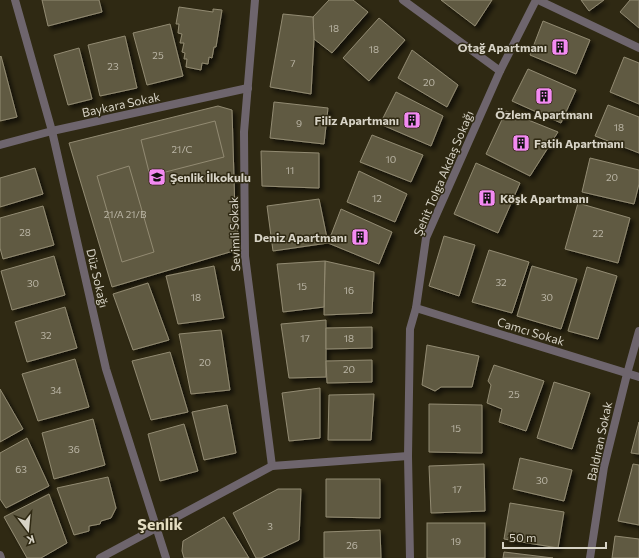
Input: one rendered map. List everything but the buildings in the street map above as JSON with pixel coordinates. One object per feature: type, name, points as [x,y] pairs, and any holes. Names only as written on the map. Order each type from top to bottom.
[{"type":"street","name":"Düz Sokağı","points":[[16,0],[52,131],[106,369],[166,558]]},
{"type":"street","name":"Sevimli Sokak","points":[[255,0],[244,132],[245,256],[272,466]]},
{"type":"street","points":[[403,0],[500,71]]},
{"type":"street","points":[[537,0],[639,48]]},
{"type":"street","name":"Şehit Tolga Akdaş Sokağı","points":[[410,558],[408,456],[410,329],[416,308],[426,238],[500,71],[537,0]]},
{"type":"street","name":"Baykara Sokak","points":[[0,145],[52,131],[248,88]]},
{"type":"street","name":"Camcı Sokak","points":[[416,308],[639,377]]},
{"type":"street","name":"Baldıran Sokak","points":[[590,558],[604,467],[639,331]]},
{"type":"street","points":[[100,558],[272,466],[408,456]]},
{"type":"place","name":"Otağ Apartmanı","points":[[560,47]]},
{"type":"place","name":"Özlem Apartmanı","points":[[544,96]]},
{"type":"place","name":"Filiz Apartmanı","points":[[412,120]]},
{"type":"place","name":"Fatih Apartmanı","points":[[521,143]]},
{"type":"place","name":"Şenlik İlkokulu","points":[[157,177]]},
{"type":"place","name":"Köşk Apartmanı","points":[[487,198]]},
{"type":"place","name":"Deniz Apartmanı","points":[[360,237]]},
{"type":"district","name":"Şenlik","points":[[160,523]]}]
